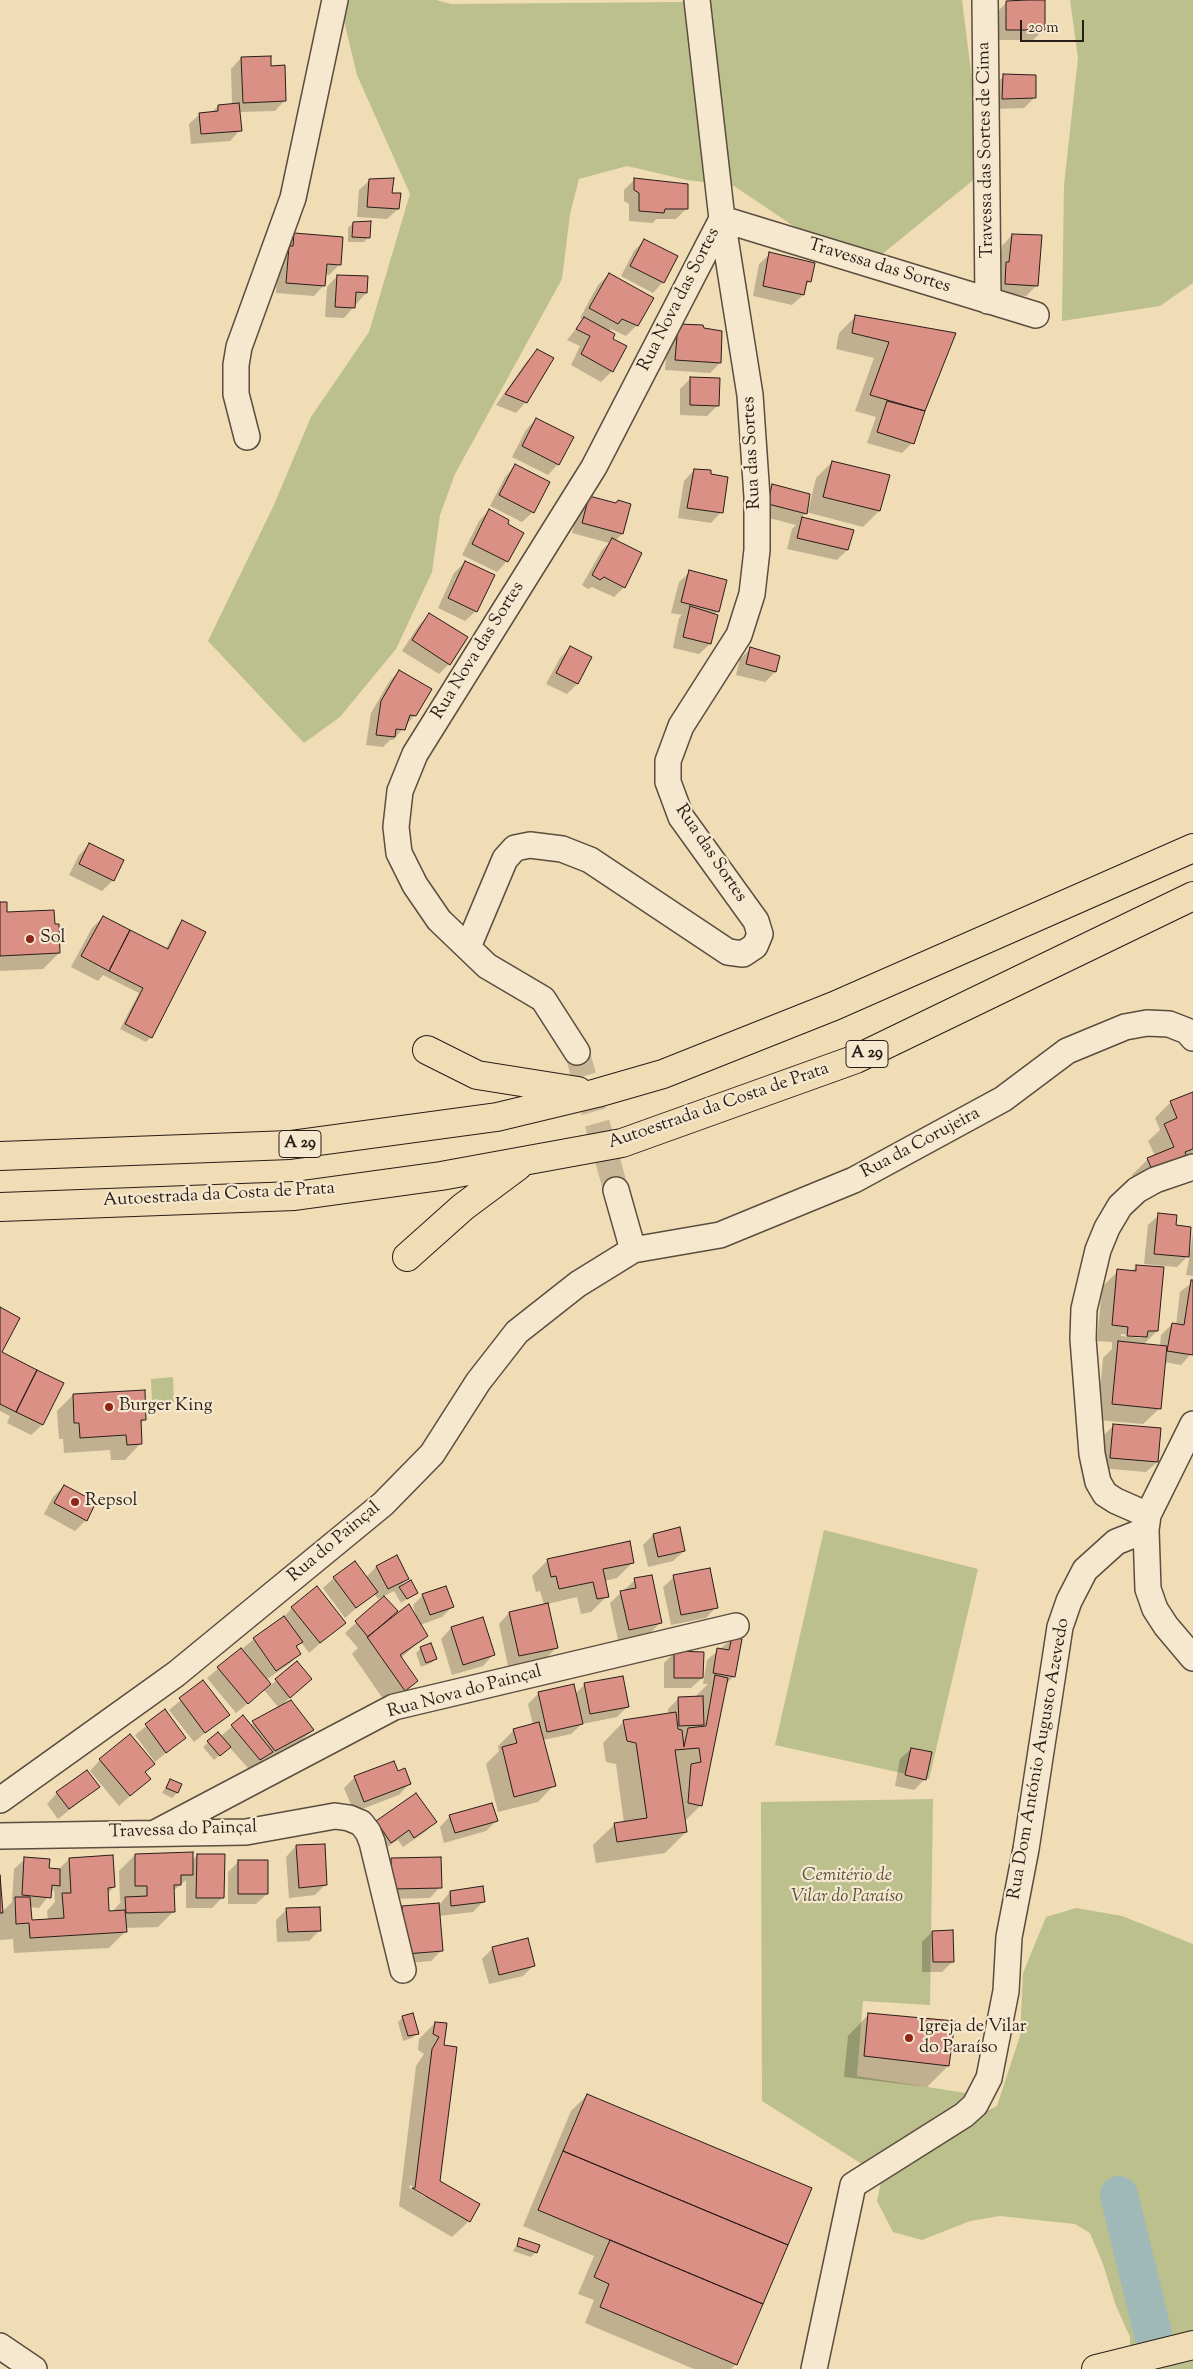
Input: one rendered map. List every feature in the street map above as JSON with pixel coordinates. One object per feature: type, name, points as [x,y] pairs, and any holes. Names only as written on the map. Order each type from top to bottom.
[{"type":"main road","name":"A 29","points":[[0,1156],[290,1146],[497,1117],[597,1093],[662,1074],[834,1006],[1193,848]]},
{"type":"main road","name":"Autoestrada da Costa de Prata","points":[[0,1207],[295,1196],[442,1176],[522,1163],[622,1143],[856,1059],[1193,896]]},
{"type":"main road","points":[[428,1050],[477,1075],[597,1093]]},
{"type":"main road","points":[[407,1257],[463,1207],[522,1163]]},
{"type":"main road","points":[[1096,2369],[1193,2345]]},
{"type":"street","points":[[247,436],[236,394],[236,364],[239,347],[292,198],[336,0]]},
{"type":"street","points":[[697,0],[722,219]]},
{"type":"street","name":"Travessa das Sortes de Cima","points":[[985,0],[988,301]]},
{"type":"street","name":"Travessa das Sortes","points":[[722,219],[1036,315]]},
{"type":"street","name":"Rua Nova das Sortes","points":[[577,1052],[543,1000],[487,966],[439,920],[415,885],[399,853],[396,826],[400,791],[415,754],[594,467],[722,219]]},
{"type":"street","name":"Rua das Sortes","points":[[468,947],[505,859],[515,848],[530,845],[562,849],[590,860],[728,952],[743,954],[755,946],[760,934],[756,922],[682,817],[668,782],[668,761],[681,726],[739,635],[752,594],[757,550],[757,497],[750,395],[722,219]]},
{"type":"street","name":"Rua da Corujeira","points":[[633,1250],[720,1235],[854,1180],[1003,1099],[1067,1051],[1125,1027],[1147,1023],[1169,1024],[1187,1031],[1193,1038]]},
{"type":"street","points":[[1147,1522],[1105,1494],[1098,1482],[1091,1444],[1083,1339],[1084,1309],[1098,1250],[1107,1228],[1120,1206],[1137,1190],[1155,1180],[1193,1167]]},
{"type":"street","points":[[616,1190],[633,1250]]},
{"type":"street","name":"Rua do Painçal","points":[[0,1800],[176,1674],[383,1504],[432,1454],[478,1382],[517,1332],[578,1284],[633,1250]]},
{"type":"street","points":[[1193,1424],[1147,1522],[1148,1589],[1155,1609],[1166,1626],[1193,1658]]},
{"type":"street","name":"Rua Dom António Augusto Azevedo","points":[[814,2369],[854,2185],[964,2115],[975,2105],[983,2093],[993,2062],[1006,1992],[1009,1937],[1026,1848],[1060,1626],[1068,1601],[1085,1570],[1116,1542],[1147,1522]]},
{"type":"street","name":"Rua Nova do Painçal","points":[[157,1832],[394,1708],[736,1626]]},
{"type":"street","name":"Travessa do Painçal","points":[[0,1836],[246,1832],[334,1816],[349,1818],[361,1823],[368,1832],[372,1842],[402,1970]]},
{"type":"street","points":[[0,2346],[34,2369]]},
{"type":"green space","points":[[339,0],[436,0],[451,4],[683,2],[684,0],[962,0],[975,104],[977,177],[870,264],[801,231],[734,186],[687,180],[627,166],[579,179],[570,214],[562,279],[455,474],[440,515],[432,572],[396,649],[340,717],[304,743],[208,641],[273,507],[311,417],[369,332],[410,194],[357,75]]},
{"type":"green space","points":[[1070,0],[1193,0],[1193,283],[1160,306],[1062,321],[1064,185],[1078,58]]},
{"type":"green space","points":[[173,1377],[174,1402],[152,1403],[151,1379]]},
{"type":"green space","points":[[824,1530],[978,1569],[929,1779],[775,1745]]},
{"type":"green space","name":"Cemitério de Vilar do Paraíso","points":[[933,1799],[930,2005],[863,2001],[857,2076],[972,2094],[865,2166],[762,2101],[761,1802]]},
{"type":"green space","points":[[1076,1908],[1122,1916],[1193,1944],[1193,2369],[1130,2369],[1130,2337],[1116,2306],[1103,2264],[1090,2233],[1075,2224],[1000,2216],[970,2221],[922,2240],[893,2232],[877,2201],[884,2168],[968,2120],[997,2106],[1020,2036],[1023,1973],[1046,1917]]},
{"type":"building","points":[[1045,0],[1045,30],[1006,30],[1006,1]]},
{"type":"building","points":[[271,56],[271,66],[285,65],[286,101],[243,103],[241,57]]},
{"type":"building","points":[[1003,74],[1036,75],[1036,98],[1002,99]]},
{"type":"building","points":[[239,103],[242,131],[201,134],[199,113],[218,111],[218,105]]},
{"type":"building","points":[[394,178],[392,193],[401,193],[399,209],[367,207],[369,179]]},
{"type":"building","points":[[634,178],[688,184],[688,209],[665,209],[664,213],[639,211],[639,193],[634,190]]},
{"type":"building","points":[[371,221],[370,238],[352,237],[353,222]]},
{"type":"building","points":[[294,233],[343,237],[341,265],[327,264],[325,286],[286,283],[289,246],[293,246]]},
{"type":"building","points":[[1012,234],[1042,235],[1038,286],[1005,284],[1006,262],[1009,262]]},
{"type":"building","points":[[644,239],[678,256],[664,283],[630,266]]},
{"type":"building","points":[[769,252],[815,263],[811,282],[807,281],[804,295],[763,286]]},
{"type":"building","points":[[609,273],[654,298],[638,326],[622,319],[618,324],[589,308]]},
{"type":"building","points":[[337,275],[368,276],[367,293],[356,292],[355,308],[335,307]]},
{"type":"building","points":[[855,315],[956,333],[925,411],[870,395],[889,342],[852,333]]},
{"type":"building","points":[[584,317],[615,334],[613,339],[627,346],[613,372],[581,354],[590,336],[576,329]]},
{"type":"building","points":[[678,324],[703,325],[704,328],[722,331],[721,363],[675,360]]},
{"type":"building","points":[[537,349],[554,358],[527,403],[505,394]]},
{"type":"building","points":[[690,377],[720,378],[719,406],[690,405]]},
{"type":"building","points":[[887,401],[925,411],[914,444],[877,432]]},
{"type":"building","points":[[536,418],[574,437],[559,465],[522,446]]},
{"type":"building","points":[[832,461],[890,475],[880,511],[823,497]]},
{"type":"building","points":[[515,464],[550,482],[534,513],[499,495]]},
{"type":"building","points":[[694,469],[711,470],[711,474],[728,477],[723,513],[687,508]]},
{"type":"building","points":[[772,484],[810,494],[807,514],[768,504]]},
{"type":"building","points":[[589,496],[616,503],[618,500],[631,504],[623,534],[582,523]]},
{"type":"building","points":[[489,509],[509,520],[508,524],[524,533],[508,562],[472,544]]},
{"type":"building","points":[[802,517],[854,530],[848,550],[797,538]]},
{"type":"building","points":[[612,538],[642,553],[625,588],[604,577],[600,580],[592,575]]},
{"type":"building","points":[[465,561],[495,575],[477,612],[448,598]]},
{"type":"building","points":[[689,570],[727,580],[719,612],[681,602]]},
{"type":"building","points":[[690,606],[718,615],[711,644],[683,637]]},
{"type":"building","points":[[429,613],[468,637],[450,665],[412,640]]},
{"type":"building","points":[[570,646],[592,657],[578,684],[556,673]]},
{"type":"building","points":[[750,647],[780,656],[776,672],[746,664]]},
{"type":"building","points":[[399,670],[432,689],[416,716],[410,715],[405,730],[396,729],[395,737],[376,735],[381,701]]},
{"type":"building","points":[[89,843],[124,860],[114,881],[79,864]]},
{"type":"building","name":"Sol","points":[[0,902],[7,902],[7,912],[54,910],[55,924],[59,924],[60,953],[0,956]]},
{"type":"building","points":[[103,916],[130,930],[109,971],[81,956]]},
{"type":"building","points":[[182,920],[206,932],[152,1038],[125,1024],[143,988],[109,971],[130,930],[168,949]]},
{"type":"building","points":[[1193,1092],[1193,1149],[1185,1152],[1187,1157],[1152,1170],[1147,1158],[1174,1147],[1164,1124],[1177,1118],[1170,1101]]},
{"type":"building","points":[[1158,1213],[1177,1215],[1176,1225],[1191,1227],[1189,1257],[1154,1254]]},
{"type":"building","points":[[1136,1265],[1164,1267],[1158,1331],[1148,1331],[1147,1337],[1127,1336],[1128,1327],[1112,1325],[1117,1269],[1136,1271]]},
{"type":"building","points":[[1191,1280],[1193,1280],[1193,1355],[1167,1351],[1172,1323],[1184,1325]]},
{"type":"building","points":[[0,1307],[20,1318],[2,1352],[37,1370],[16,1412],[0,1404]]},
{"type":"building","points":[[1118,1341],[1167,1346],[1161,1409],[1112,1404]]},
{"type":"building","points":[[37,1370],[64,1383],[43,1425],[16,1412]]},
{"type":"building","name":"Burger King","points":[[145,1390],[146,1420],[141,1420],[142,1444],[127,1445],[126,1435],[80,1438],[79,1423],[74,1423],[73,1394]]},
{"type":"building","points":[[1113,1424],[1161,1428],[1158,1462],[1110,1458]]},
{"type":"building","name":"Repsol","points":[[64,1485],[96,1502],[87,1521],[54,1503]]},
{"type":"building","points":[[680,1527],[685,1551],[658,1557],[653,1534]]},
{"type":"building","points":[[630,1541],[634,1563],[603,1569],[609,1597],[597,1599],[593,1582],[559,1589],[556,1576],[551,1577],[547,1559]]},
{"type":"building","points":[[397,1555],[409,1579],[388,1589],[376,1566]]},
{"type":"building","points":[[355,1561],[378,1592],[356,1608],[333,1577]]},
{"type":"building","points":[[710,1568],[718,1608],[681,1615],[673,1575]]},
{"type":"building","points":[[652,1575],[662,1623],[629,1630],[620,1591],[636,1588],[634,1578]]},
{"type":"building","points":[[411,1580],[418,1593],[407,1599],[399,1587]]},
{"type":"building","points":[[317,1586],[346,1623],[320,1643],[291,1607]]},
{"type":"building","points":[[446,1586],[454,1607],[430,1615],[422,1594]]},
{"type":"building","points":[[384,1596],[398,1611],[368,1637],[355,1621]]},
{"type":"building","points":[[548,1603],[558,1648],[519,1656],[509,1612]]},
{"type":"building","points":[[409,1604],[428,1636],[400,1655],[418,1681],[405,1691],[367,1637]]},
{"type":"building","points":[[284,1616],[303,1642],[296,1646],[301,1654],[276,1671],[253,1638]]},
{"type":"building","points":[[483,1617],[495,1655],[463,1665],[451,1627]]},
{"type":"building","points":[[732,1637],[742,1639],[735,1677],[713,1673],[717,1648],[729,1650]]},
{"type":"building","points":[[431,1643],[437,1659],[426,1663],[420,1647]]},
{"type":"building","points":[[241,1648],[271,1684],[248,1704],[217,1667]]},
{"type":"building","points":[[674,1651],[704,1652],[703,1678],[674,1678]]},
{"type":"building","points":[[297,1661],[312,1679],[290,1698],[275,1679]]},
{"type":"building","points":[[715,1675],[728,1678],[702,1806],[688,1803],[691,1764],[701,1762],[699,1748],[675,1750],[687,1832],[617,1842],[614,1823],[647,1818],[636,1743],[627,1741],[623,1720],[676,1712],[678,1729],[682,1730],[684,1747],[688,1728],[706,1726]]},
{"type":"building","points":[[623,1676],[629,1707],[590,1714],[584,1683]]},
{"type":"building","points":[[203,1680],[230,1715],[205,1733],[179,1698]]},
{"type":"building","points":[[574,1684],[583,1724],[547,1732],[538,1692]]},
{"type":"building","points":[[703,1696],[704,1725],[679,1726],[678,1697]]},
{"type":"building","points":[[291,1700],[314,1730],[275,1751],[252,1721]]},
{"type":"building","points":[[165,1709],[186,1738],[166,1753],[145,1724]]},
{"type":"building","points":[[243,1715],[273,1752],[260,1760],[231,1725]]},
{"type":"building","points":[[539,1722],[556,1786],[514,1797],[502,1747],[517,1743],[513,1729]]},
{"type":"building","points":[[218,1732],[231,1747],[220,1756],[207,1741]]},
{"type":"building","points":[[130,1734],[155,1764],[145,1772],[151,1779],[130,1796],[99,1759]]},
{"type":"building","points":[[911,1748],[932,1752],[926,1780],[905,1775]]},
{"type":"building","points":[[394,1761],[398,1771],[405,1768],[411,1784],[364,1802],[354,1776]]},
{"type":"building","points":[[87,1770],[100,1787],[69,1809],[56,1792]]},
{"type":"building","points":[[170,1779],[182,1784],[178,1793],[166,1788]]},
{"type":"building","points":[[416,1793],[437,1822],[414,1838],[409,1830],[391,1843],[376,1821]]},
{"type":"building","points":[[492,1803],[498,1821],[455,1833],[449,1815]]},
{"type":"building","points":[[325,1844],[327,1885],[299,1888],[296,1845]]},
{"type":"building","points":[[193,1852],[193,1875],[181,1875],[181,1885],[174,1885],[175,1912],[126,1913],[125,1897],[147,1896],[147,1886],[135,1886],[135,1854]]},
{"type":"building","points":[[197,1854],[225,1854],[224,1898],[196,1898]]},
{"type":"building","points":[[113,1855],[115,1887],[108,1888],[109,1911],[125,1910],[127,1932],[30,1938],[29,1923],[16,1924],[15,1897],[30,1897],[32,1920],[64,1918],[62,1893],[71,1893],[69,1858]]},
{"type":"building","points":[[24,1857],[50,1859],[49,1868],[60,1869],[60,1886],[52,1885],[51,1898],[22,1895]]},
{"type":"building","points":[[441,1857],[442,1888],[392,1889],[391,1858]]},
{"type":"building","points":[[238,1860],[268,1860],[268,1894],[238,1894]]},
{"type":"building","points":[[0,1875],[3,1913],[0,1913]]},
{"type":"building","points":[[483,1886],[485,1902],[451,1906],[450,1891]]},
{"type":"building","points":[[439,1903],[443,1951],[406,1954],[402,1906]]},
{"type":"building","points":[[320,1907],[321,1931],[288,1932],[286,1908]]},
{"type":"building","points":[[953,1930],[954,1962],[933,1962],[932,1931]]},
{"type":"building","points":[[528,1938],[535,1966],[499,1975],[492,1947]]},
{"type":"building","points":[[413,2013],[419,2034],[408,2036],[402,2016]]},
{"type":"building","name":"Igreja de Vilar do Paraíso","points":[[868,2013],[955,2021],[949,2066],[864,2056]]},
{"type":"building","points":[[435,2022],[447,2023],[444,2045],[457,2047],[440,2181],[480,2204],[470,2222],[412,2188],[415,2188],[432,2049],[439,2037],[433,2034]]},
{"type":"building","points":[[587,2094],[812,2188],[788,2245],[563,2151]]},
{"type":"building","points":[[563,2151],[788,2245],[763,2304],[538,2210]]},
{"type":"building","points":[[519,2238],[540,2245],[537,2253],[517,2246]]},
{"type":"building","points":[[610,2240],[763,2304],[737,2365],[600,2307],[609,2284],[594,2277]]},
{"type":"waterway","points":[[1119,2195],[1153,2334]]},
{"type":"tunnel","points":[[577,1052],[616,1190]]},
{"type":"place","name":"Sol","points":[[30,939]]},
{"type":"place","name":"Burger King","points":[[109,1407]]},
{"type":"place","name":"Repsol","points":[[75,1502]]},
{"type":"place","name":"Igreja de Vilar do Paraíso","points":[[909,2038]]}]
